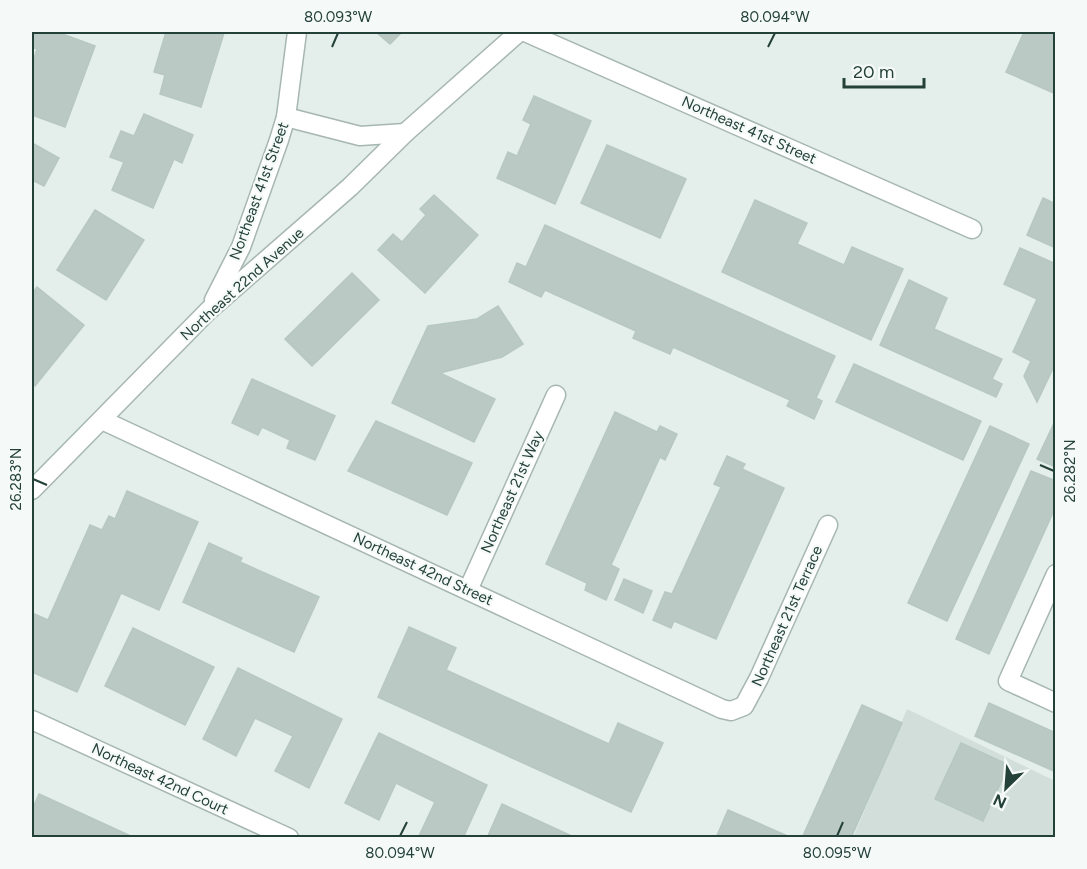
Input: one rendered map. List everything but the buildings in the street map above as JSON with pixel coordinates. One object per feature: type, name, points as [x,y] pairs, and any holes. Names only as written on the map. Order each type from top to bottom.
[{"type":"street","name":"Northeast 41st Street","points":[[209,310],[241,247],[286,117],[297,32]]},
{"type":"street","name":"Northeast 22nd Avenue","points":[[32,490],[209,310],[350,187],[405,133],[519,32]]},
{"type":"street","name":"Northeast 41st Street","points":[[525,32],[972,229]]},
{"type":"street","points":[[286,117],[360,136],[405,133]]},
{"type":"street","name":"Northeast 21st Way","points":[[468,590],[556,394]]},
{"type":"street","name":"Northeast 42nd Street","points":[[102,420],[722,709],[731,711],[744,706]]},
{"type":"street","name":"Northeast 21st Terrace","points":[[744,706],[759,678],[828,525]]},
{"type":"street","points":[[1056,574],[1008,681],[1056,703]]},
{"type":"street","name":"Northeast 42nd Court","points":[[32,720],[289,837]]},
{"type":"shaded area","points":[[907,709],[1055,781],[1055,837],[853,838]]}]
